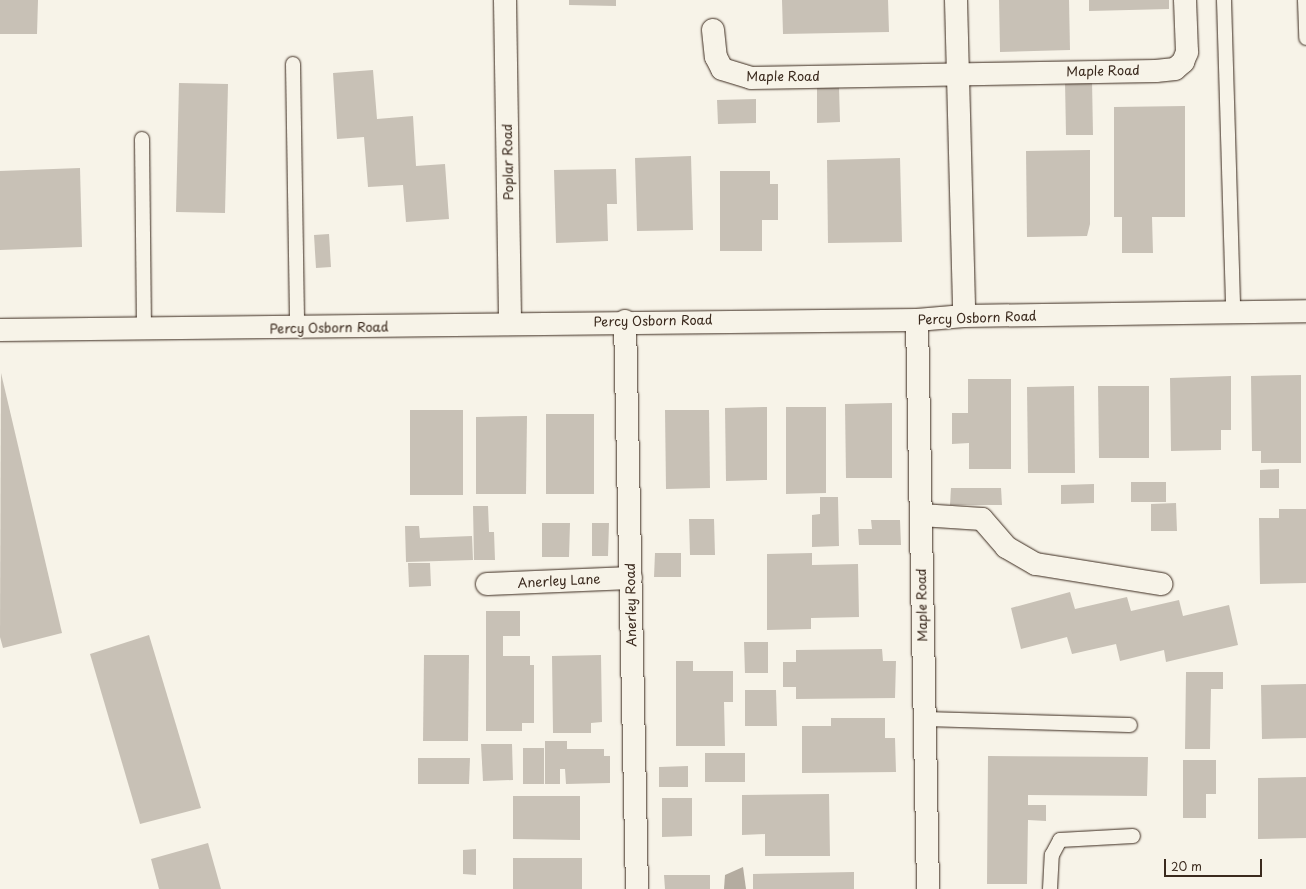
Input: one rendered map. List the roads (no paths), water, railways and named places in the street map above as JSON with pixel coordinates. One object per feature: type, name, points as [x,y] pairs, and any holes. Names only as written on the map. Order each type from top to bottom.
[{"type":"street","name":"Poplar Road","points":[[505,0],[510,324]]},
{"type":"street","points":[[956,0],[964,316]]},
{"type":"street","name":"Maple Road","points":[[712,30],[722,69],[751,78],[1175,69],[1187,52],[1185,0]]},
{"type":"street","name":"Percy Osborn Road","points":[[0,330],[297,329],[625,321],[917,320],[964,316],[1306,311]]},
{"type":"street","name":"Maple Road","points":[[917,320],[928,889]]},
{"type":"street","name":"Anerley Road","points":[[625,321],[637,889]]},
{"type":"street","points":[[921,515],[982,519],[1006,547],[1036,564],[1161,584]]},
{"type":"street","name":"Anerley Lane","points":[[487,584],[631,578]]},
{"type":"lane","points":[[1224,0],[1233,312]]},
{"type":"lane","points":[[1305,0],[1306,38]]},
{"type":"lane","points":[[293,64],[297,329]]},
{"type":"lane","points":[[142,139],[144,330]]},
{"type":"lane","points":[[924,719],[1130,725]]},
{"type":"lane","points":[[1050,889],[1052,855],[1060,840],[1133,836]]}]
